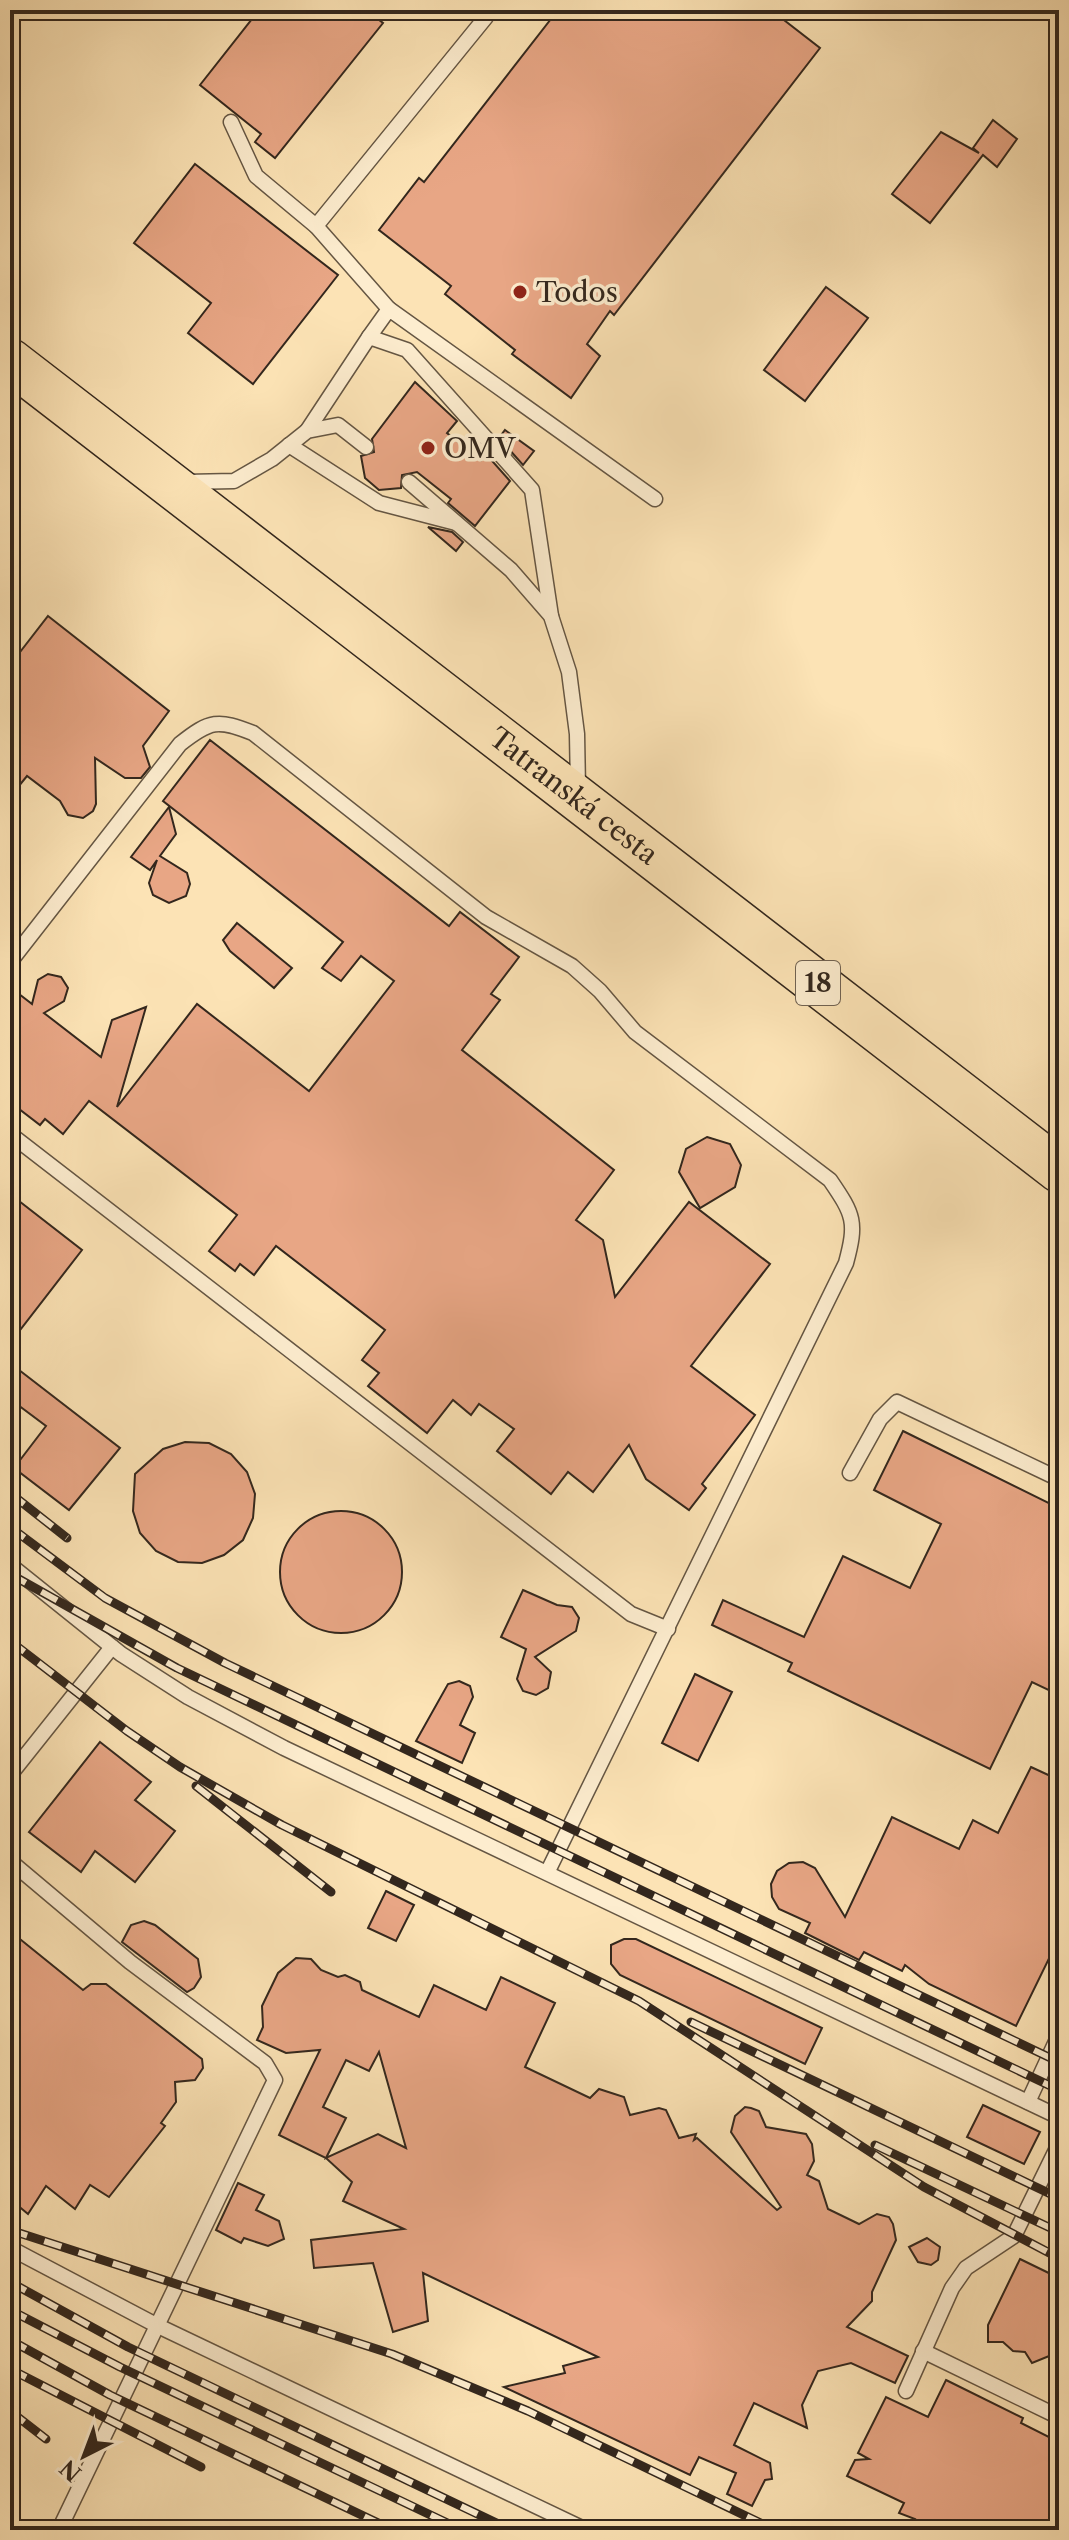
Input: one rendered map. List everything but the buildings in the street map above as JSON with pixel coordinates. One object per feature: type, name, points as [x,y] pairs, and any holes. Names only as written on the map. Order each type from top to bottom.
[{"type":"main road","name":"Tatranská cesta","points":[[14,364],[1059,1170]]},
{"type":"lane","points":[[316,226],[486,17],[477,10]]},
{"type":"lane","points":[[231,122],[256,176],[316,226],[389,309],[655,499]]},
{"type":"lane","points":[[167,483],[234,481],[307,431],[389,309]]},
{"type":"lane","points":[[369,337],[407,350],[532,490],[551,616],[569,672],[577,734],[578,796]]},
{"type":"lane","points":[[307,431],[338,425],[366,447]]},
{"type":"lane","points":[[289,445],[379,503],[461,524]]},
{"type":"lane","points":[[409,482],[511,570],[551,616]]},
{"type":"lane","points":[[10,962],[180,744],[201,727],[223,722],[253,733],[486,917],[572,966],[600,991],[635,1032],[830,1180],[846,1204],[854,1230],[846,1263],[548,1871]]},
{"type":"lane","points":[[10,1134],[631,1614],[668,1629]]},
{"type":"lane","points":[[850,1473],[880,1419],[897,1402],[1059,1479]]},
{"type":"lane","points":[[10,1565],[112,1647],[188,1697],[284,1748],[548,1871],[1059,2117]]},
{"type":"lane","points":[[10,1775],[112,1647]]},
{"type":"lane","points":[[10,1861],[130,1962],[265,2063],[275,2080],[59,2530]]},
{"type":"lane","points":[[1028,2102],[1059,2035]]},
{"type":"lane","points":[[906,2391],[952,2288],[966,2268],[1014,2236],[1059,2144]]},
{"type":"lane","points":[[10,2248],[156,2325],[586,2530]]},
{"type":"lane","points":[[923,2351],[1059,2417]]},
{"type":"railway","points":[[10,1493],[67,1538]]},
{"type":"railway","points":[[10,1527],[105,1598],[225,1663],[1059,2062]]},
{"type":"railway","points":[[10,1574],[177,1668],[1059,2090]]},
{"type":"railway","points":[[10,1641],[127,1731],[180,1767],[282,1825],[639,2001],[924,2187],[1059,2258]]},
{"type":"railway","points":[[196,1786],[331,1892]]},
{"type":"railway","points":[[691,2022],[1059,2198]]},
{"type":"railway","points":[[875,2145],[1059,2232]]},
{"type":"railway","points":[[10,2230],[392,2354],[528,2411],[775,2530]]},
{"type":"railway","points":[[10,2282],[128,2347],[511,2530]]},
{"type":"railway","points":[[10,2310],[120,2367],[462,2530]]},
{"type":"railway","points":[[10,2340],[110,2395],[393,2530]]},
{"type":"railway","points":[[10,2369],[201,2467]]},
{"type":"railway","points":[[10,2411],[46,2439]]},
{"type":"place","name":"Todos","points":[[520,292]]},
{"type":"place","name":"OMV","points":[[428,448]]}]
